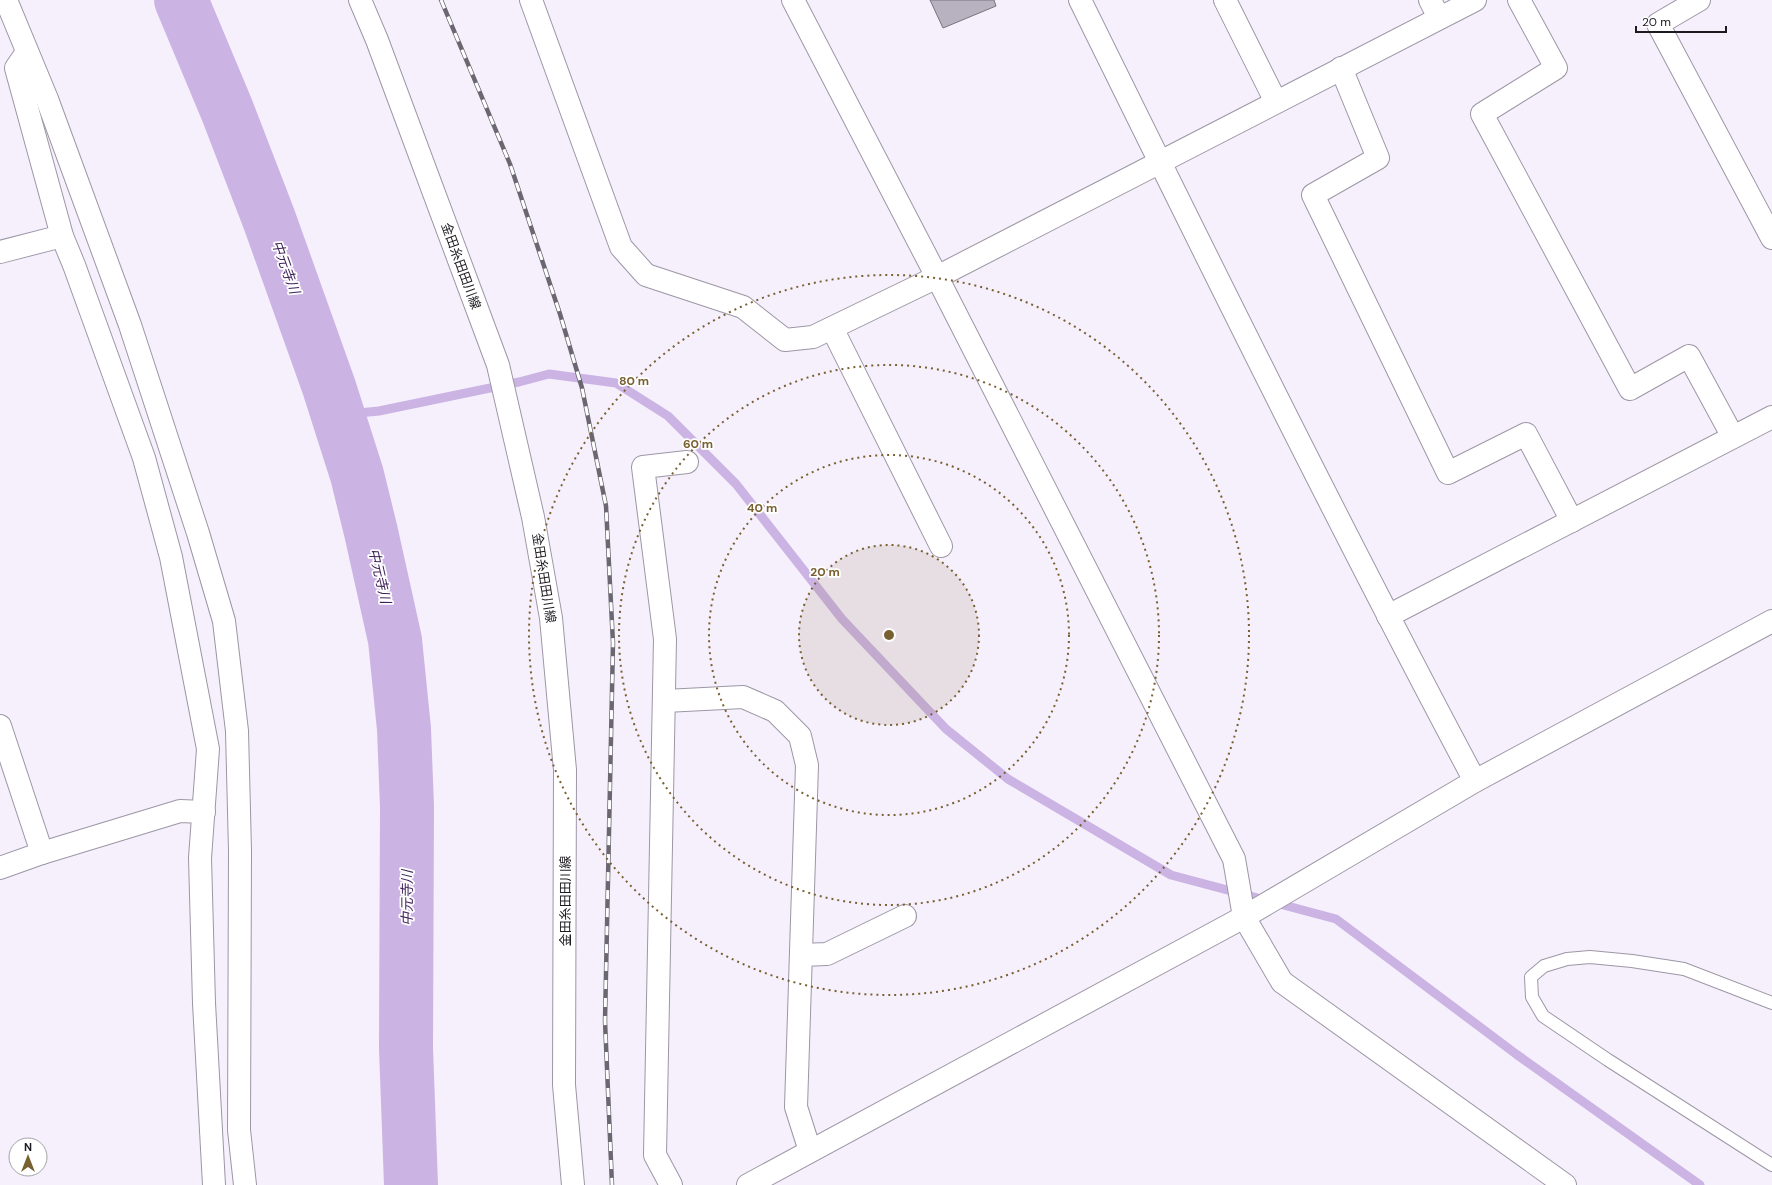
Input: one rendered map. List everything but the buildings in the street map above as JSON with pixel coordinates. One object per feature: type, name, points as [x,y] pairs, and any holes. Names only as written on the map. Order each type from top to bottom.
[{"type":"street","points":[[6,0],[47,99],[130,325],[198,533],[224,621],[237,731],[240,851],[239,1130],[245,1185]]},
{"type":"street","name":"金田糸田田川線","points":[[360,0],[498,365],[533,517],[551,618],[566,770],[564,1084],[573,1185]]},
{"type":"street","points":[[531,0],[621,247],[646,275],[743,307],[785,340],[813,337],[937,277],[1341,68],[1435,9],[1475,0]]},
{"type":"street","points":[[793,0],[937,277],[1234,859],[1244,917],[1282,982],[1565,1185]]},
{"type":"street","points":[[1080,0],[1388,616],[1475,781]]},
{"type":"street","points":[[1225,0],[1276,102]]},
{"type":"street","points":[[1520,0],[1556,68],[1482,114],[1630,389],[1689,356],[1732,437]]},
{"type":"street","points":[[1699,0],[1658,24],[1772,238]]},
{"type":"street","points":[[27,52],[16,68],[62,236],[74,265],[144,458],[172,556],[208,749],[200,858],[204,1003],[214,1185]]},
{"type":"street","points":[[1341,68],[1378,158],[1313,194],[1448,473],[1526,434],[1572,521]]},
{"type":"street","points":[[0,252],[62,236]]},
{"type":"street","points":[[832,328],[941,546]]},
{"type":"street","points":[[1388,616],[1772,417]]},
{"type":"street","points":[[671,1185],[655,1155],[665,701],[665,639],[643,467],[687,462]]},
{"type":"street","points":[[748,1185],[1244,917],[1475,781],[1772,621]]},
{"type":"street","points":[[665,701],[743,697],[775,711],[800,736],[807,765],[796,1108],[810,1151]]},
{"type":"street","points":[[0,726],[42,853]]},
{"type":"street","points":[[0,868],[42,853],[180,811],[204,812]]},
{"type":"street","points":[[801,955],[827,954],[905,916]]},
{"type":"lane","points":[[1772,1003],[1684,969],[1632,961],[1590,957],[1567,959],[1544,966],[1531,977],[1532,997],[1543,1016],[1608,1060],[1772,1165]]},
{"type":"waterway","name":"中元寺川","points":[[181,0],[227,110],[269,219],[329,387],[357,475],[395,640],[404,729],[407,807],[406,1048],[411,1185]]},
{"type":"waterway","points":[[338,415],[379,411],[519,382],[549,374],[616,383],[668,416],[736,484],[842,619],[946,729],[1008,779],[1171,875],[1336,919],[1516,1054],[1700,1185]]},
{"type":"railway","points":[[441,0],[510,164],[560,314],[582,388],[606,506],[613,643],[605,1021],[612,1185]]}]
